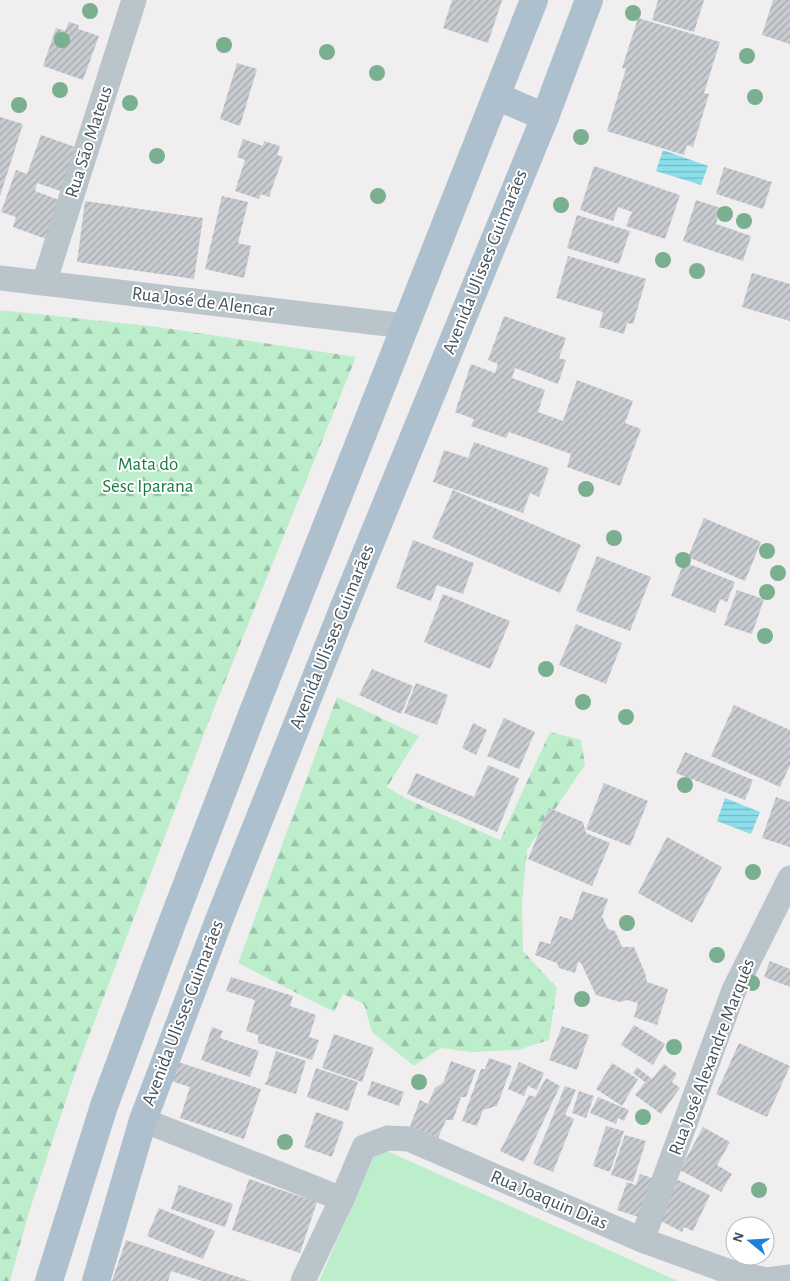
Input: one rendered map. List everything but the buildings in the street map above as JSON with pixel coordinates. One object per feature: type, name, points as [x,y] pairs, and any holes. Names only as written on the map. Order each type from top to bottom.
[{"type":"main road","points":[[49,1281],[104,1106],[172,924],[253,712],[534,0]]},
{"type":"main road","name":"Avenida Ulisses Guimarães","points":[[96,1281],[143,1120],[222,911],[545,116],[589,0]]},
{"type":"main road","points":[[496,96],[545,116]]},
{"type":"street","name":"Rua São Mateus","points":[[44,283],[134,0]]},
{"type":"street","name":"Rua José de Alencar","points":[[0,278],[405,326]]},
{"type":"street","name":"Rua José Alexandre Marquês","points":[[642,1240],[734,990],[790,878]]},
{"type":"street","points":[[143,1120],[342,1199]]},
{"type":"street","name":"Rua Joaquin Dias","points":[[303,1281],[342,1199],[364,1147],[388,1138],[409,1139],[642,1240],[730,1272],[767,1281],[790,1277]]},
{"type":"green space","name":"Mata do Sesc Iparana","points":[[0,310],[158,327],[356,357],[207,726],[76,1070],[29,1212],[10,1281],[0,1281]]},
{"type":"green space","points":[[337,697],[419,736],[387,787],[405,798],[500,840],[550,732],[581,740],[585,765],[527,850],[522,903],[523,951],[557,988],[549,1040],[518,1050],[471,1052],[441,1048],[414,1066],[372,1032],[364,1004],[343,994],[334,1012],[238,963]]},
{"type":"green space","points":[[378,1147],[678,1281],[319,1281]]},
{"type":"water","points":[[663,150],[708,166],[701,185],[656,171]]},
{"type":"water","points":[[725,798],[760,812],[751,834],[717,821]]}]
